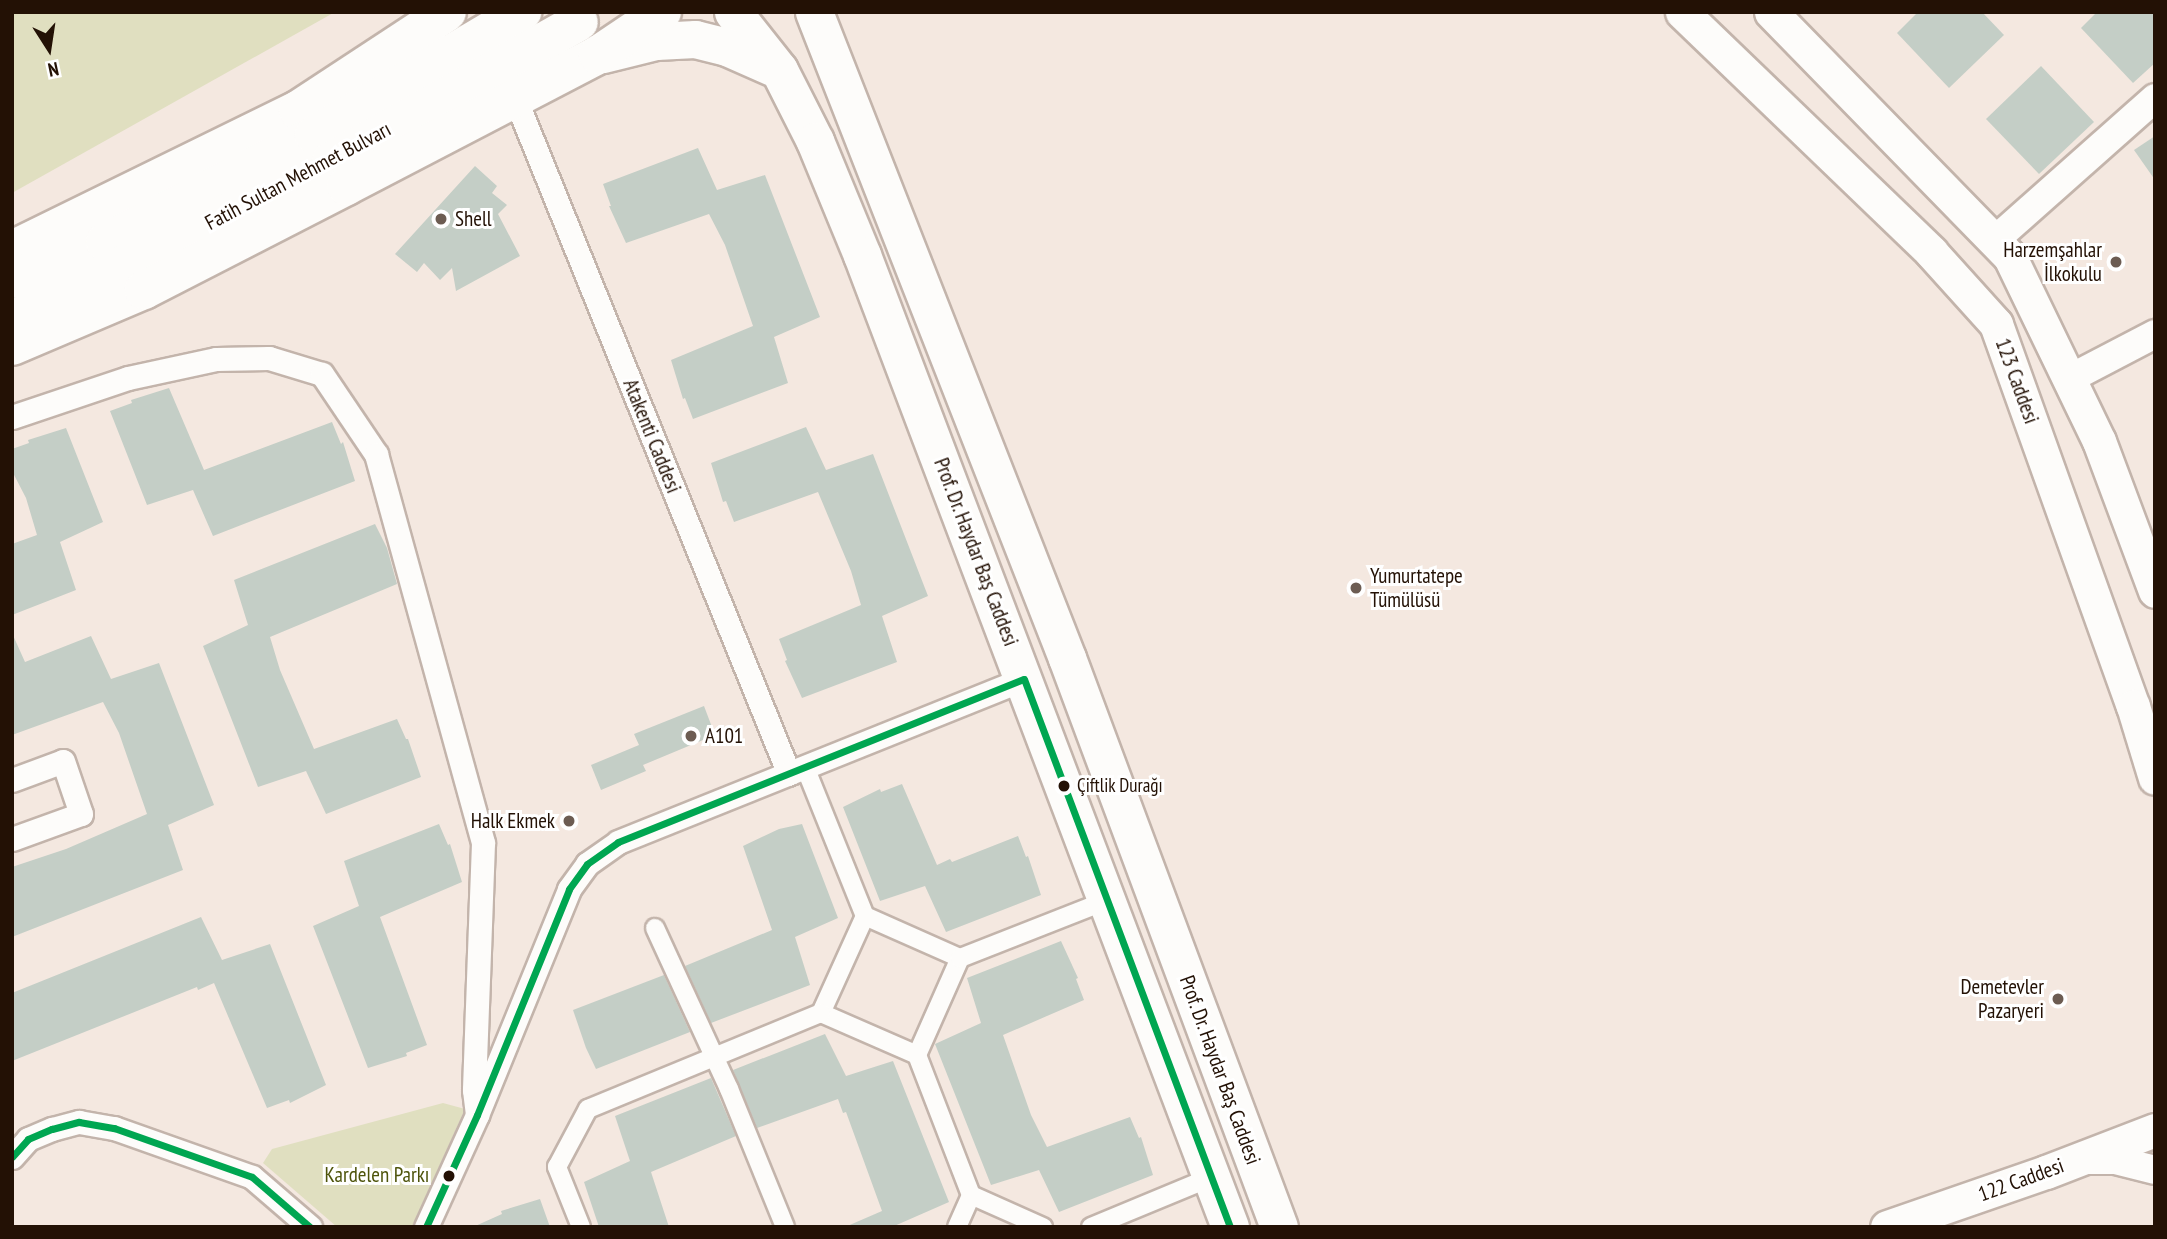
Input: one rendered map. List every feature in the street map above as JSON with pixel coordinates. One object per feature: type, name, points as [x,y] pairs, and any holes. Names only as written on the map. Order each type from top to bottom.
[{"type":"highway","points":[[12,250],[298,110],[447,12]]},
{"type":"highway","name":"Fatih Sultan Mehmet Bulvarı","points":[[12,279],[105,242],[314,135],[522,12]]},
{"type":"highway","points":[[598,55],[632,12]]},
{"type":"highway","points":[[12,346],[144,290],[598,55],[662,12]]},
{"type":"highway","name":"Fatih Sultan Mehmet Bulvarı","points":[[12,320],[331,161],[579,22]]},
{"type":"main road","name":"Prof. Dr. Haydar Baş Caddesi","points":[[733,12],[779,70],[815,141],[862,255],[1230,1227]]},
{"type":"main road","name":"Prof. Dr. Haydar Baş Caddesi","points":[[814,12],[1062,645],[1279,1227]]},
{"type":"main road","name":"123 Caddesi","points":[[1682,12],[1931,252],[1996,324],[2133,706],[2155,778]]},
{"type":"main road","name":"123 Caddesi","points":[[1771,12],[2010,257],[2099,441],[2155,591]]},
{"type":"main road","points":[[598,55],[656,41],[695,39],[727,47],[779,70]]},
{"type":"main road","name":"122 Caddesi","points":[[1887,1227],[2155,1130]]},
{"type":"street","name":"Atakenti Caddesi","points":[[515,98],[797,770]]},
{"type":"street","points":[[1994,241],[2155,98]]},
{"type":"street","points":[[2069,379],[2155,334]]},
{"type":"street","points":[[12,417],[128,378],[216,359],[269,358],[322,374],[376,454],[483,844],[474,1090],[477,1115]]},
{"type":"street","points":[[426,1227],[477,1115],[569,889],[587,864],[618,842],[1024,679]]},
{"type":"street","points":[[12,780],[63,761],[81,814],[12,839]]},
{"type":"street","points":[[797,770],[864,916],[960,958]]},
{"type":"street","points":[[957,1227],[971,1195],[917,1055],[960,958],[1108,900]]},
{"type":"street","points":[[581,1227],[557,1167],[588,1109],[821,1013],[864,916]]},
{"type":"street","points":[[655,928],[715,1058],[785,1227]]},
{"type":"street","points":[[821,1013],[917,1055]]},
{"type":"street","points":[[12,1157],[28,1139],[52,1129],[79,1122],[114,1128],[252,1177],[310,1227]]},
{"type":"street","points":[[2076,1160],[2115,1160],[2155,1170]]},
{"type":"street","points":[[1091,1227],[1212,1177]]},
{"type":"street","points":[[971,1195],[1043,1227]]},
{"type":"green space","points":[[12,12],[335,12],[12,193]]},
{"type":"green space","name":"Kardelen Parkı","points":[[443,1103],[465,1109],[412,1227],[337,1227],[263,1163],[272,1149]]},
{"type":"building","points":[[1918,12],[1982,12],[2004,35],[1949,88],[1897,33]]},
{"type":"building","points":[[2097,12],[2155,12],[2155,63],[2133,83],[2081,28]]},
{"type":"building","points":[[2041,66],[2094,122],[2039,174],[1986,119]]},
{"type":"building","points":[[2155,136],[2155,180],[2134,150]]},
{"type":"building","points":[[698,148],[717,190],[765,175],[820,317],[774,337],[788,383],[693,419],[685,398],[683,399],[671,360],[753,326],[725,245],[709,214],[626,243],[609,206],[603,184]]},
{"type":"building","points":[[475,166],[497,186],[492,193],[507,205],[498,214],[520,256],[456,291],[452,268],[440,280],[424,263],[417,272],[395,254]]},
{"type":"building","points":[[169,388],[204,470],[332,422],[341,444],[343,442],[355,481],[213,536],[193,490],[147,505],[110,411],[132,403],[131,400]]},
{"type":"building","points":[[806,427],[826,470],[873,454],[928,596],[882,616],[897,662],[802,698],[785,661],[787,660],[779,639],[861,605],[851,571],[818,492],[734,522],[726,501],[723,502],[711,463]]},
{"type":"building","points":[[66,428],[103,522],[60,542],[76,590],[12,615],[12,544],[37,535],[26,498],[12,471],[12,449],[29,443],[28,440]]},
{"type":"building","points":[[375,524],[387,548],[397,584],[270,637],[280,670],[314,749],[397,719],[408,739],[421,777],[326,814],[306,771],[258,787],[203,646],[248,625],[234,580]]},
{"type":"building","points":[[12,633],[25,662],[91,636],[111,679],[159,663],[214,805],[168,825],[183,870],[12,937],[12,867],[66,849],[147,814],[119,733],[103,702],[12,735]]},
{"type":"building","points":[[704,706],[715,735],[643,765],[646,771],[601,790],[591,765],[639,745],[634,734]]},
{"type":"building","points":[[902,784],[937,865],[950,859],[952,862],[1018,836],[1041,895],[946,932],[925,886],[880,901],[843,807],[880,789],[881,792]]},
{"type":"building","points":[[439,824],[448,845],[450,844],[462,882],[380,917],[427,1045],[406,1053],[407,1056],[368,1068],[313,926],[359,906],[344,861]]},
{"type":"building","points":[[802,824],[838,918],[795,937],[810,985],[711,1023],[685,966],[772,930],[743,846],[779,829]]},
{"type":"building","points":[[201,917],[222,960],[270,944],[326,1085],[290,1103],[289,1100],[267,1108],[214,983],[198,990],[197,987],[12,1061],[12,993]]},
{"type":"building","points":[[1061,941],[1078,978],[1076,979],[1084,1000],[1003,1035],[1031,1115],[1047,1147],[1130,1117],[1139,1138],[1141,1137],[1153,1175],[1059,1212],[1039,1170],[991,1185],[935,1044],[981,1023],[967,978]]},
{"type":"building","points":[[664,975],[690,1032],[596,1069],[573,1010]]},
{"type":"building","points":[[825,1034],[846,1076],[893,1061],[949,1202],[892,1227],[845,1227],[882,1211],[846,1112],[843,1113],[838,1099],[757,1128],[733,1070]]},
{"type":"building","points":[[711,1078],[736,1136],[651,1172],[669,1227],[599,1227],[584,1182],[630,1161],[615,1116]]},
{"type":"building","points":[[540,1199],[550,1227],[473,1227],[502,1214],[501,1211]]},
{"type":"transit line","points":[[426,1227],[477,1115],[569,889],[587,864],[618,842],[1024,679],[1230,1227]]},
{"type":"transit line","points":[[12,1157],[28,1139],[52,1129],[79,1122],[114,1128],[252,1177],[310,1227]]},
{"type":"place","name":"Shell","points":[[441,219]]},
{"type":"place","name":"Harzemşahlar İlkokulu","points":[[2116,262]]},
{"type":"place","name":"Yumurtatepe Tümülüsü","points":[[1356,588]]},
{"type":"place","name":"A101","points":[[691,736]]},
{"type":"place","name":"Çiftlik Durağı","points":[[1064,786]]},
{"type":"place","name":"Halk Ekmek","points":[[569,821]]},
{"type":"place","name":"Demetevler Pazaryeri","points":[[2058,999]]}]
